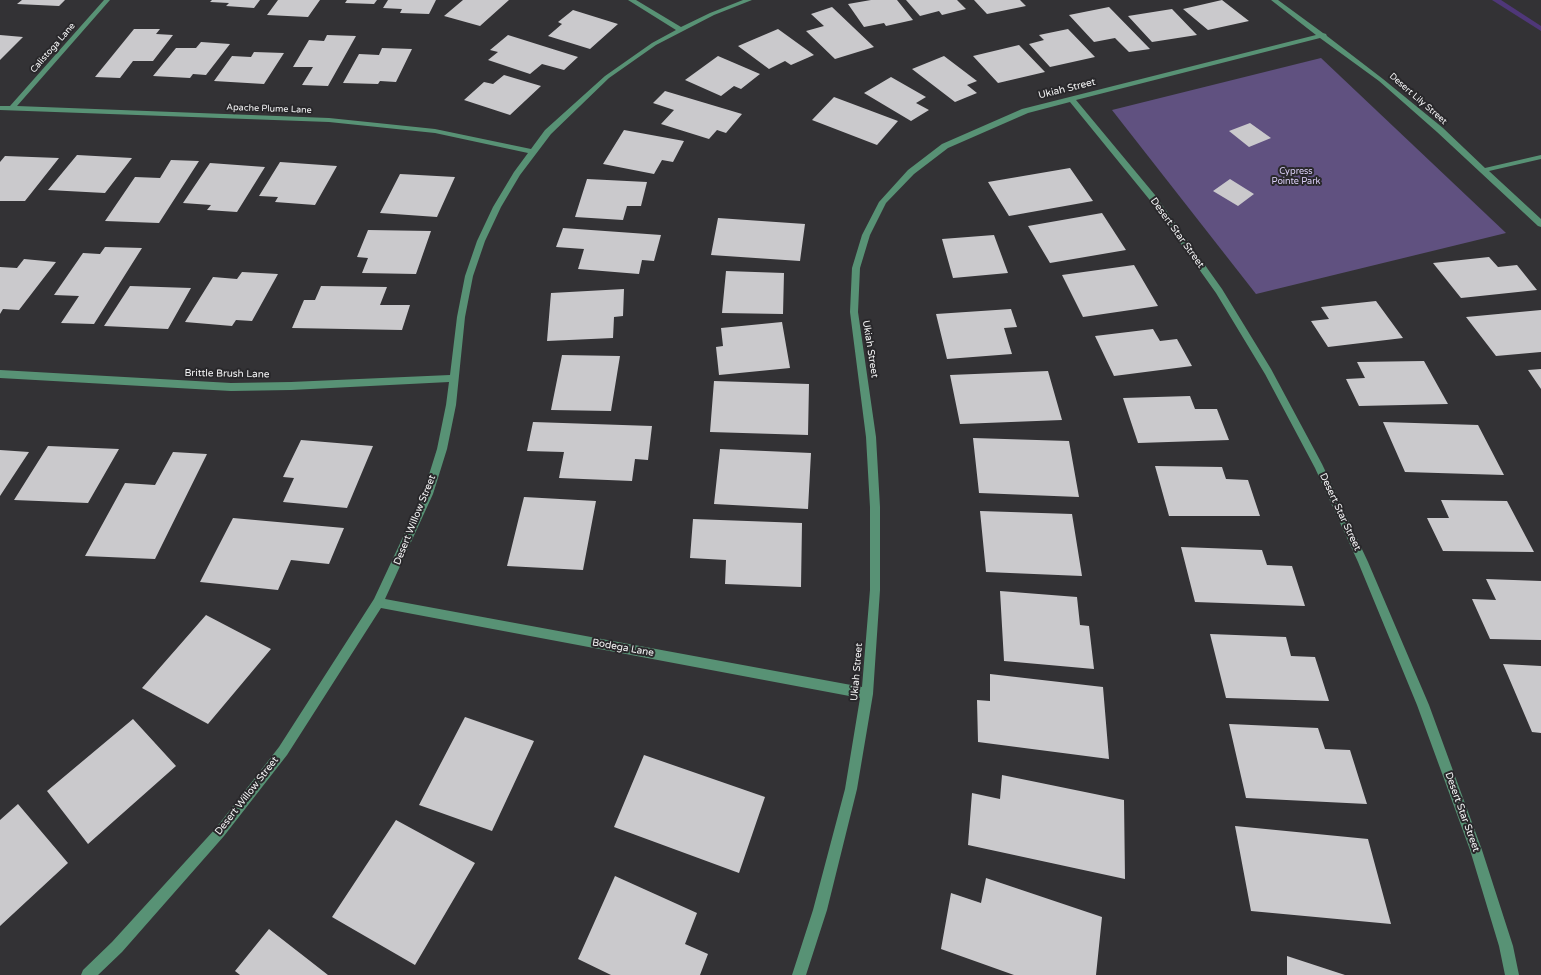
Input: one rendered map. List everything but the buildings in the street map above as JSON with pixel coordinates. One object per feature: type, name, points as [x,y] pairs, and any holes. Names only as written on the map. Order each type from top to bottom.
[{"type":"street","name":"Calistoga Lane","points":[[12,108],[107,0]]},
{"type":"street","points":[[631,0],[681,30]]},
{"type":"street","name":"Desert Willow Street","points":[[88,975],[117,947],[225,826],[283,751],[346,656],[378,603],[428,494],[442,449],[451,406],[461,317],[469,276],[497,207],[517,174],[548,132],[568,111],[607,77],[654,44],[712,14],[749,0]]},
{"type":"street","name":"Desert Lily Street","points":[[1274,0],[1324,35],[1381,80],[1484,170],[1541,224]]},
{"type":"street","name":"Ukiah Street","points":[[800,975],[820,910],[850,789],[867,694],[875,590],[875,507],[870,429],[854,312],[856,268],[866,235],[883,202],[911,172],[945,146],[1025,111],[1324,35]]},
{"type":"street","name":"Desert Star Street","points":[[1071,99],[1152,197],[1218,291],[1268,372],[1319,467],[1363,562],[1423,705],[1476,850],[1506,946],[1512,975]]},
{"type":"street","name":"Apache Plume Lane","points":[[0,108],[330,120],[435,131],[534,152]]},
{"type":"street","points":[[1484,170],[1541,157]]},
{"type":"street","name":"Brittle Brush Lane","points":[[0,374],[231,387],[291,386],[454,378]]},
{"type":"street","name":"Bodega Lane","points":[[378,603],[867,694]]},
{"type":"green space","name":"Cypress Pointe Park","points":[[1321,58],[1506,233],[1256,294],[1112,110]]},
{"type":"waterway","points":[[1496,0],[1541,29]]}]
